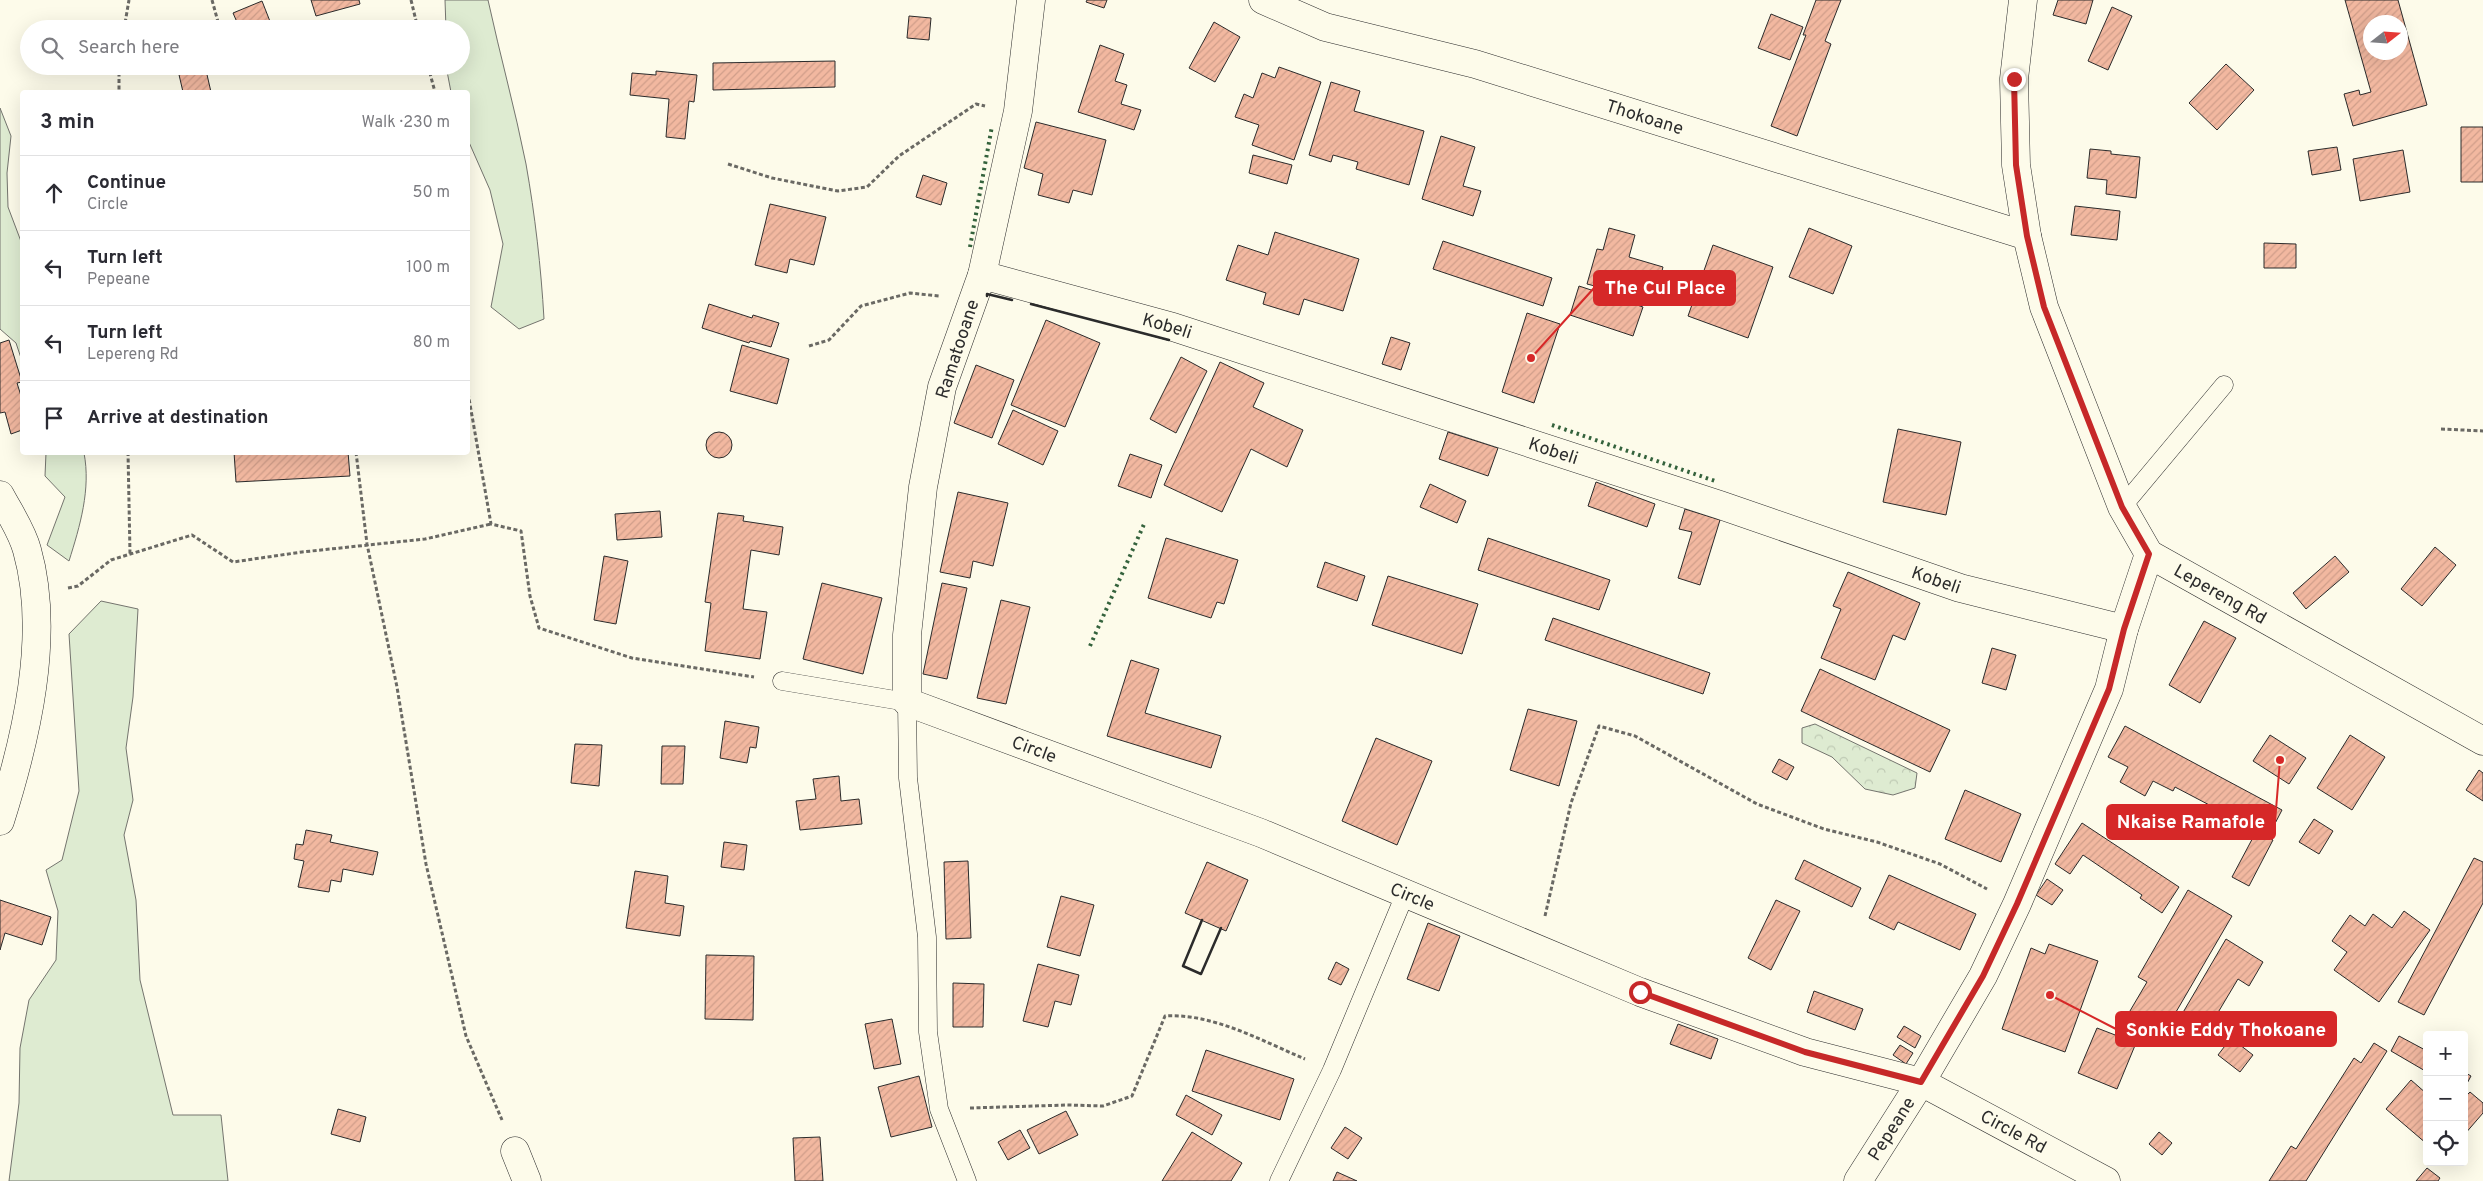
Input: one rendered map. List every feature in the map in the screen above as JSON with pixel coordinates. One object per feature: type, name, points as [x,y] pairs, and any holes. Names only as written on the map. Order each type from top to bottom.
[{"type":"street","name":"Ramatooane","points":[[907,702],[907,635],[923,487],[942,387],[977,288],[1018,111],[1031,0]]},
{"type":"street","name":"Thokoane","points":[[1263,0],[1325,27],[1475,64],[2027,236]]},
{"type":"street","points":[[2023,0],[2014,79],[2016,165],[2027,236],[2044,307],[2122,507],[2149,554]]},
{"type":"street","name":"Kobeli","points":[[977,288],[1173,327],[1720,505],[1960,588],[2124,629]]},
{"type":"street","points":[[0,495],[27,548],[36,596],[35,659],[28,721],[18,763],[0,821]]},
{"type":"street","name":"Pepeane","points":[[1858,1181],[1921,1082],[1983,976],[2017,904],[2109,689],[2124,629],[2149,554]]},
{"type":"street","name":"Lepereng Rd","points":[[2149,554],[2483,741]]},
{"type":"street","name":"Circle","points":[[907,702],[1261,833],[1406,892],[1640,992],[1805,1052],[1921,1082]]},
{"type":"street","name":"Circle Rd","points":[[1921,1082],[2106,1181]]},
{"type":"street","points":[[515,1150],[527,1181]]},
{"type":"lane","points":[[2122,507],[2224,385]]},
{"type":"lane","points":[[782,682],[907,702],[908,778],[927,937],[928,1032],[939,1109],[967,1181]]},
{"type":"lane","points":[[1279,1181],[1332,1070],[1406,892]]},
{"type":"path","points":[[126,20],[129,0]]},
{"type":"path","points":[[212,0],[218,20]]},
{"type":"path","points":[[411,0],[416,20]]},
{"type":"path","points":[[119,75],[119,90]]},
{"type":"path","points":[[430,75],[434,90]]},
{"type":"path","points":[[728,164],[772,178],[838,191],[867,187],[900,156],[976,104],[1018,111]]},
{"type":"path","points":[[809,346],[829,340],[861,306],[910,293],[977,288]]},
{"type":"path","points":[[470,404],[491,524]]},
{"type":"path","points":[[2441,429],[2483,431]]},
{"type":"path","points":[[128,455],[130,554]]},
{"type":"path","points":[[356,455],[367,544],[397,687],[426,864],[466,1036],[515,1150]]},
{"type":"path","points":[[36,596],[78,586],[111,560],[192,535],[233,562],[367,544],[425,539],[491,524],[521,531],[530,596],[539,628],[632,658],[782,682]]},
{"type":"path","points":[[1538,948],[1571,803],[1599,726],[1636,736],[1757,804],[1824,828],[1877,842],[1940,864],[2017,904]]},
{"type":"path","points":[[939,1109],[1067,1105],[1103,1106],[1132,1096],[1165,1016],[1182,1015],[1233,1028],[1332,1070]]},
{"type":"green space","points":[[445,0],[488,0],[526,164],[539,261],[544,319],[519,329],[491,307],[503,244],[490,190],[470,145],[470,90],[451,90],[448,75],[470,75],[470,20],[446,20]]},
{"type":"green space","points":[[0,108],[11,136],[7,173],[8,207],[20,239],[20,355],[16,343],[0,329]]},
{"type":"green space","points":[[46,455],[84,455],[85,494],[69,561],[47,545],[65,497],[45,476]]},
{"type":"green space","points":[[101,601],[138,609],[133,697],[126,748],[133,800],[124,835],[136,900],[140,980],[173,1115],[221,1115],[228,1181],[9,1181],[19,1103],[20,1048],[29,1000],[56,960],[58,911],[46,870],[62,860],[79,791],[69,634]]},
{"type":"green space","points":[[1815,724],[1917,773],[1915,788],[1893,795],[1865,789],[1832,757],[1802,743],[1802,728]]},
{"type":"building","points":[[311,0],[359,0],[360,4],[316,16]]},
{"type":"building","points":[[1087,0],[1107,0],[1104,8],[1086,2]]},
{"type":"building","points":[[1816,0],[1841,0],[1825,41],[1831,44],[1797,136],[1771,126],[1806,35],[1803,35]]},
{"type":"building","points":[[2058,0],[2093,0],[2086,24],[2053,15]]},
{"type":"building","points":[[2345,0],[2398,0],[2402,15],[2363,15],[2363,60],[2408,60],[2408,36],[2427,105],[2353,126],[2344,94],[2359,90],[2360,95],[2371,92]]},
{"type":"building","points":[[262,1],[269,20],[236,20],[233,13]]},
{"type":"building","points":[[2112,7],[2132,16],[2108,70],[2088,61]]},
{"type":"building","points":[[1771,14],[1803,27],[1790,60],[1758,48]]},
{"type":"building","points":[[909,16],[931,18],[929,40],[907,38]]},
{"type":"building","points":[[1214,22],[1240,37],[1215,82],[1189,68]]},
{"type":"building","points":[[1100,45],[1124,54],[1115,81],[1127,85],[1121,104],[1141,110],[1134,130],[1078,112]]},
{"type":"building","points":[[835,61],[835,87],[713,90],[713,63]]},
{"type":"building","points":[[2226,64],[2254,90],[2217,130],[2189,103]]},
{"type":"building","points":[[1279,67],[1321,82],[1294,160],[1252,145],[1259,125],[1235,117],[1244,94],[1253,98],[1262,73],[1275,78]]},
{"type":"building","points":[[656,71],[697,75],[694,102],[689,101],[685,139],[666,137],[669,99],[630,95],[632,73],[656,75]]},
{"type":"building","points":[[179,75],[207,75],[211,90],[183,90]]},
{"type":"building","points":[[1331,82],[1360,91],[1354,111],[1424,131],[1409,185],[1356,169],[1358,162],[1333,155],[1331,162],[1309,155]]},
{"type":"building","points":[[1036,122],[1106,140],[1092,195],[1073,190],[1069,203],[1038,195],[1043,174],[1024,168]]},
{"type":"building","points":[[2461,127],[2483,127],[2483,182],[2461,182]]},
{"type":"building","points":[[1441,136],[1475,147],[1463,186],[1481,191],[1473,216],[1422,199]]},
{"type":"building","points":[[2337,147],[2341,170],[2312,175],[2308,151]]},
{"type":"building","points":[[2090,149],[2111,151],[2111,154],[2140,157],[2136,198],[2106,194],[2107,180],[2087,178]]},
{"type":"building","points":[[2403,150],[2410,192],[2360,201],[2353,159]]},
{"type":"building","points":[[1253,155],[1292,165],[1287,184],[1249,173]]},
{"type":"building","points":[[923,175],[947,183],[941,205],[916,197]]},
{"type":"building","points":[[770,204],[826,217],[814,265],[790,259],[787,273],[755,265]]},
{"type":"building","points":[[2075,206],[2120,211],[2117,240],[2071,235]]},
{"type":"building","points":[[1609,228],[1635,235],[1629,257],[1663,267],[1654,301],[1587,284],[1597,249],[1603,250]]},
{"type":"building","points":[[1809,228],[1852,246],[1833,294],[1789,277]]},
{"type":"building","points":[[1275,232],[1359,259],[1343,311],[1304,299],[1299,315],[1263,304],[1266,293],[1226,280],[1238,245],[1268,255]]},
{"type":"building","points":[[1443,241],[1552,278],[1543,306],[1433,269]]},
{"type":"building","points":[[2264,243],[2296,244],[2296,268],[2264,268]]},
{"type":"building","points":[[1713,245],[1773,267],[1748,338],[1688,316]]},
{"type":"building","points":[[1579,286],[1643,307],[1633,336],[1570,315]]},
{"type":"building","points":[[709,304],[752,318],[753,315],[779,323],[771,347],[750,341],[749,343],[702,328]]},
{"type":"building","points":[[1527,313],[1560,324],[1534,403],[1502,392]]},
{"type":"building","points":[[1046,320],[1100,343],[1065,427],[1011,405]]},
{"type":"building","points":[[1391,337],[1410,343],[1401,370],[1382,364]]},
{"type":"building","points":[[9,340],[20,376],[20,382],[17,383],[20,393],[20,431],[11,434],[5,412],[0,413],[0,343]]},
{"type":"building","points":[[742,345],[789,359],[777,404],[730,391]]},
{"type":"building","points":[[1181,357],[1207,371],[1176,433],[1150,419]]},
{"type":"building","points":[[1220,362],[1264,383],[1253,407],[1303,430],[1287,467],[1251,449],[1222,512],[1164,485]]},
{"type":"building","points":[[976,365],[1014,380],[992,438],[954,423]]},
{"type":"building","points":[[1013,410],[1058,431],[1043,465],[998,444]]},
{"type":"building","points":[[1898,429],[1961,442],[1946,515],[1883,502]]},
{"type":"building","points":[[719,432],[728,436],[732,445],[728,454],[719,458],[710,454],[706,445],[710,436]]},
{"type":"building","points":[[1448,432],[1498,448],[1488,476],[1439,459]]},
{"type":"building","points":[[1130,454],[1162,465],[1151,498],[1118,486]]},
{"type":"building","points":[[234,455],[348,455],[350,476],[236,482]]},
{"type":"building","points":[[1596,482],[1655,504],[1647,527],[1588,506]]},
{"type":"building","points":[[1430,484],[1466,501],[1457,523],[1420,507]]},
{"type":"building","points":[[958,492],[1008,503],[993,566],[973,561],[970,578],[940,572]]},
{"type":"building","points":[[1685,509],[1720,520],[1700,585],[1678,578],[1692,532],[1679,529]]},
{"type":"building","points":[[660,511],[662,537],[617,540],[615,514]]},
{"type":"building","points":[[718,513],[744,516],[743,521],[783,527],[779,555],[751,550],[743,609],[767,612],[760,659],[705,651],[711,603],[705,602]]},
{"type":"building","points":[[1166,538],[1238,560],[1224,604],[1217,602],[1211,618],[1148,598]]},
{"type":"building","points":[[1488,538],[1610,580],[1599,610],[1478,570]]},
{"type":"building","points":[[2435,547],[2456,565],[2422,606],[2401,589]]},
{"type":"building","points":[[604,556],[628,561],[616,624],[594,620]]},
{"type":"building","points":[[2335,556],[2349,572],[2306,609],[2293,593]]},
{"type":"building","points":[[1325,562],[1365,576],[1357,601],[1317,587]]},
{"type":"building","points":[[1848,572],[1920,603],[1905,640],[1893,635],[1875,680],[1821,658],[1841,609],[1833,606]]},
{"type":"building","points":[[1388,576],[1478,604],[1462,654],[1372,625]]},
{"type":"building","points":[[822,583],[882,598],[863,674],[803,659]]},
{"type":"building","points":[[942,583],[967,588],[947,679],[923,674]]},
{"type":"building","points":[[1001,600],[1030,607],[1006,704],[977,698]]},
{"type":"building","points":[[1553,618],[1710,673],[1703,694],[1545,640]]},
{"type":"building","points":[[2204,621],[2236,638],[2200,703],[2169,685]]},
{"type":"building","points":[[1992,648],[2016,655],[2006,690],[1982,683]]},
{"type":"building","points":[[1131,660],[1159,669],[1145,713],[1221,736],[1211,768],[1107,736]]},
{"type":"building","points":[[1820,669],[1950,730],[1930,772],[1801,711]]},
{"type":"building","points":[[1528,709],[1577,721],[1559,786],[1510,770]]},
{"type":"building","points":[[725,721],[759,727],[756,748],[750,747],[747,763],[720,758]]},
{"type":"building","points":[[2125,726],[2282,810],[2268,837],[2273,840],[2249,886],[2232,877],[2257,830],[2175,787],[2173,791],[2153,781],[2145,796],[2120,782],[2128,767],[2108,757]]},
{"type":"building","points":[[2270,735],[2306,758],[2289,784],[2253,761]]},
{"type":"building","points":[[2350,735],[2385,757],[2352,810],[2317,788]]},
{"type":"building","points":[[1376,738],[1432,761],[1397,845],[1342,821]]},
{"type":"building","points":[[575,744],[602,745],[599,786],[571,783]]},
{"type":"building","points":[[662,746],[685,746],[683,784],[661,784]]},
{"type":"building","points":[[1779,759],[1794,767],[1787,780],[1772,772]]},
{"type":"building","points":[[2479,770],[2483,773],[2483,801],[2466,790]]},
{"type":"building","points":[[839,776],[841,801],[859,799],[862,824],[800,830],[796,801],[816,799],[813,779]]},
{"type":"building","points":[[1965,790],[2021,814],[2001,862],[1945,839]]},
{"type":"building","points":[[2314,819],[2333,831],[2319,854],[2299,842]]},
{"type":"building","points":[[2082,823],[2179,887],[2162,913],[2140,898],[2142,895],[2083,855],[2070,874],[2055,864]]},
{"type":"building","points":[[306,830],[332,835],[330,842],[378,852],[373,875],[343,869],[341,882],[331,880],[329,892],[298,887],[304,861],[294,859],[296,844],[303,845]]},
{"type":"building","points":[[724,842],[747,845],[744,870],[721,867]]},
{"type":"building","points":[[2474,858],[2483,862],[2483,903],[2424,1015],[2398,1002]]},
{"type":"building","points":[[1804,860],[1861,888],[1852,907],[1795,879]]},
{"type":"building","points":[[968,861],[971,938],[946,939],[944,862]]},
{"type":"building","points":[[1207,862],[1248,880],[1226,931],[1185,913]]},
{"type":"building","points":[[635,871],[668,876],[665,903],[684,906],[680,936],[626,928]]},
{"type":"building","points":[[1889,875],[1976,914],[1960,950],[1898,922],[1894,930],[1869,918]]},
{"type":"building","points":[[2047,879],[2063,890],[2052,905],[2036,895]]},
{"type":"building","points":[[2188,890],[2232,916],[2162,1036],[2127,1016],[2147,982],[2138,977]]},
{"type":"building","points":[[1061,896],[1094,905],[1080,956],[1047,947]]},
{"type":"building","points":[[0,900],[51,917],[42,945],[5,933],[0,950]]},
{"type":"building","points":[[1776,900],[1800,911],[1771,970],[1748,958]]},
{"type":"building","points":[[2404,911],[2430,930],[2379,1002],[2334,970],[2347,952],[2332,941],[2350,915],[2365,926],[2373,914],[2392,928]]},
{"type":"building","points":[[1428,923],[1460,936],[1439,991],[1407,979]]},
{"type":"building","points":[[2226,939],[2263,962],[2249,986],[2238,979],[2204,1036],[2178,1021]]},
{"type":"building","points":[[2049,944],[2098,961],[2065,1052],[2002,1029],[2031,948],[2045,954]]},
{"type":"building","points":[[706,955],[754,956],[753,1020],[705,1019]]},
{"type":"building","points":[[1336,962],[1349,969],[1341,985],[1328,979]]},
{"type":"building","points":[[1038,964],[1079,975],[1071,1005],[1055,1001],[1048,1027],[1023,1021]]},
{"type":"building","points":[[953,983],[984,984],[983,1027],[953,1027]]},
{"type":"building","points":[[1814,991],[1863,1009],[1855,1030],[1807,1012]]},
{"type":"building","points":[[892,1019],[901,1064],[874,1069],[865,1024]]},
{"type":"building","points":[[1678,1024],[1718,1039],[1711,1059],[1670,1044]]},
{"type":"building","points":[[1904,1026],[1921,1036],[1915,1048],[1897,1037]]},
{"type":"building","points":[[2097,1028],[2136,1043],[2117,1089],[2078,1073]]},
{"type":"building","points":[[2399,1036],[2423,1049],[2423,1070],[2391,1051]]},
{"type":"building","points":[[2231,1038],[2253,1055],[2240,1072],[2218,1055]]},
{"type":"building","points":[[2374,1043],[2387,1051],[2306,1181],[2269,1181],[2291,1146],[2296,1149],[2354,1058],[2361,1063]]},
{"type":"building","points":[[1900,1045],[1913,1053],[1906,1064],[1893,1055]]},
{"type":"building","points":[[1206,1050],[1294,1079],[1280,1120],[1192,1091]]},
{"type":"building","points":[[919,1076],[932,1127],[891,1137],[878,1087]]},
{"type":"building","points":[[2411,1080],[2423,1090],[2423,1141],[2386,1109]]},
{"type":"building","points":[[2470,1092],[2483,1103],[2483,1113],[2468,1130],[2468,1121],[2468,1094]]},
{"type":"building","points":[[1186,1095],[1222,1115],[1212,1135],[1176,1115]]},
{"type":"building","points":[[338,1109],[366,1117],[360,1142],[331,1134]]},
{"type":"building","points":[[1066,1111],[1078,1135],[1039,1154],[1027,1130]]},
{"type":"building","points":[[1345,1127],[1362,1138],[1348,1159],[1331,1148]]},
{"type":"building","points":[[1020,1130],[1030,1148],[1008,1160],[998,1142]]},
{"type":"building","points":[[1192,1132],[1242,1163],[1231,1181],[1162,1181]]},
{"type":"building","points":[[2159,1132],[2172,1143],[2162,1155],[2149,1144]]},
{"type":"building","points":[[820,1137],[823,1181],[795,1181],[793,1138]]},
{"type":"building","points":[[2427,1168],[2440,1178],[2438,1181],[2416,1181]]},
{"type":"building","points":[[1337,1172],[1357,1181],[1333,1181]]},
{"type":"hedge","points":[[970,247],[992,126]]},
{"type":"hedge","points":[[1552,425],[1718,482]]},
{"type":"hedge","points":[[1090,646],[1145,522]]},
{"type":"wall","points":[[987,296],[987,294],[1012,300]]},
{"type":"wall","points":[[1031,304],[1169,340]]},
{"type":"wall","points":[[1202,920],[1183,966],[1201,974],[1221,928]]},
{"type":"place","name":"The Cul Place","points":[[1531,358]]},
{"type":"place","name":"Nkaise Ramafole","points":[[2280,760]]},
{"type":"place","name":"Sonkie Eddy Thokoane","points":[[2050,995]]},
{"type":"route","points":[[1640,992],[1805,1052],[1921,1082],[1983,976],[2017,904],[2109,689],[2124,629],[2149,554],[2122,507],[2044,307],[2027,236],[2016,165],[2014,79]]}]
